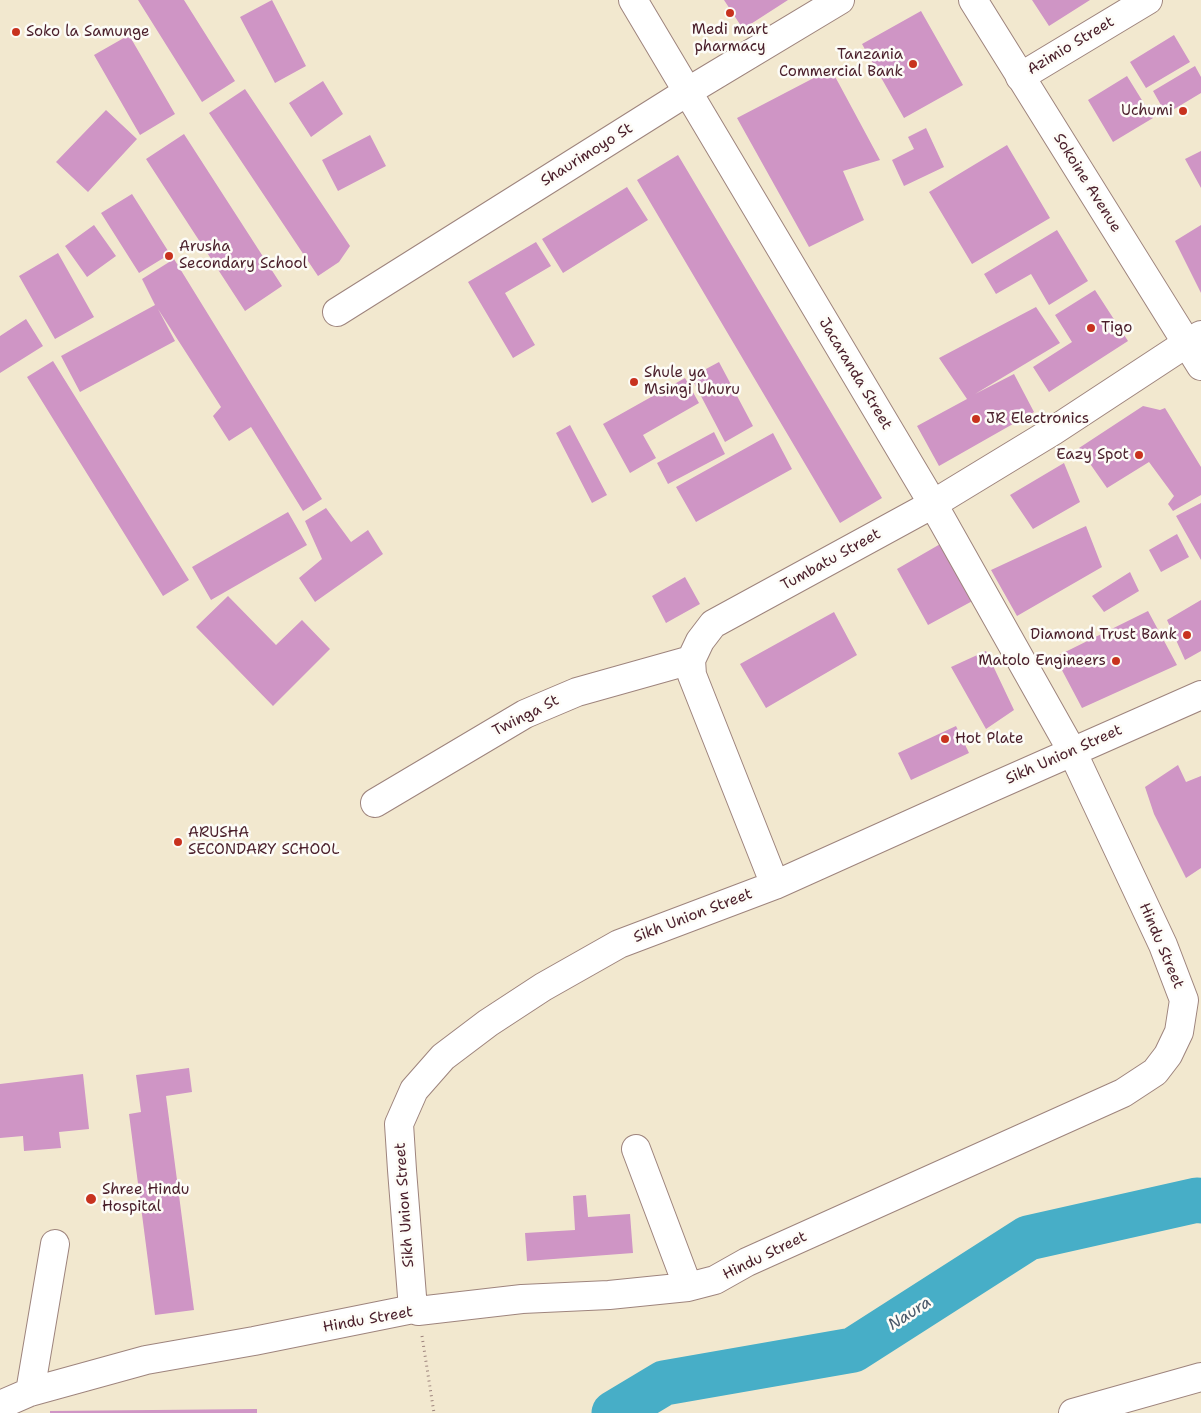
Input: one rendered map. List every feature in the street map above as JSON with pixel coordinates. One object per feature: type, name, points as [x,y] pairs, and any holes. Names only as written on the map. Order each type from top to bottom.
[{"type":"street","name":"Jacaranda Street","points":[[633,0],[933,504],[1072,752]]},
{"type":"street","name":"Shaurimoyo St","points":[[337,312],[687,92],[840,0]]},
{"type":"street","name":"Sokoine Avenue","points":[[973,0],[1020,76],[1194,339],[1201,366]]},
{"type":"street","name":"Azimio Street","points":[[1020,76],[1148,0]]},
{"type":"street","name":"Tumbatu Street","points":[[691,660],[700,640],[713,624],[933,504],[1053,431],[1194,339]]},
{"type":"street","name":"Twinga St","points":[[375,803],[525,714],[578,692],[691,660]]},
{"type":"street","points":[[691,660],[692,675],[775,885]]},
{"type":"street","name":"Sikh Union Street","points":[[415,1310],[399,1124],[414,1090],[443,1057],[488,1023],[543,987],[619,944],[775,885],[1201,695]]},
{"type":"street","name":"Hindu Street","points":[[0,1405],[30,1392],[146,1360],[254,1342],[415,1310],[522,1299],[609,1295],[688,1287],[715,1280],[747,1262],[1123,1093],[1155,1072],[1168,1055],[1180,1032],[1184,1000],[1163,945],[1072,752]]},
{"type":"street","points":[[636,1149],[688,1287]]},
{"type":"street","points":[[30,1392],[55,1244]]},
{"type":"street","points":[[1073,1413],[1110,1408],[1201,1377]]},
{"type":"path","points":[[415,1310],[434,1413]]},
{"type":"building","points":[[138,0],[184,0],[235,81],[202,102]]},
{"type":"building","points":[[272,0],[306,66],[275,83],[240,17]]},
{"type":"building","points":[[724,0],[788,0],[743,29]]},
{"type":"building","points":[[1032,0],[1090,0],[1049,26]]},
{"type":"building","name":"Tanzania Commercial Bank","points":[[921,11],[963,85],[904,118],[862,44]]},
{"type":"building","points":[[129,35],[175,114],[140,135],[94,55]]},
{"type":"building","points":[[1174,35],[1190,62],[1146,88],[1130,62]]},
{"type":"building","points":[[1195,66],[1201,77],[1201,93],[1166,114],[1153,91]]},
{"type":"building","points":[[831,69],[880,160],[843,171],[864,220],[809,247],[737,118]]},
{"type":"building","points":[[1127,76],[1153,118],[1113,142],[1088,100]]},
{"type":"building","points":[[323,81],[343,114],[311,137],[289,103]]},
{"type":"building","points":[[245,89],[350,246],[339,262],[318,276],[209,113]]},
{"type":"building","points":[[106,110],[137,139],[88,192],[56,162]]},
{"type":"building","points":[[926,128],[944,167],[904,186],[892,160],[914,149],[908,137]]},
{"type":"building","points":[[184,134],[282,286],[245,311],[146,159]]},
{"type":"building","points":[[370,135],[386,166],[338,191],[322,160]]},
{"type":"building","points":[[1007,145],[1050,218],[972,264],[929,192]]},
{"type":"building","points":[[1201,151],[1201,188],[1185,159]]},
{"type":"building","points":[[678,155],[882,498],[840,523],[637,180]]},
{"type":"building","points":[[627,187],[648,220],[563,273],[542,239]]},
{"type":"building","points":[[132,194],[170,254],[139,273],[101,213]]},
{"type":"building","points":[[94,225],[116,256],[87,277],[65,246]]},
{"type":"building","points":[[1201,225],[1201,293],[1175,241]]},
{"type":"building","points":[[1057,230],[1088,281],[1049,305],[1031,274],[996,294],[984,274]]},
{"type":"building","points":[[536,242],[551,266],[505,293],[535,345],[513,358],[468,282]]},
{"type":"building","points":[[58,253],[94,317],[55,339],[19,276]]},
{"type":"building","points":[[174,259],[322,499],[303,511],[251,427],[229,441],[213,416],[221,407],[158,309],[175,341],[80,392],[61,356],[155,305],[142,279]]},
{"type":"building","name":"Tigo","points":[[1095,290],[1128,341],[1049,392],[1033,367],[1072,342],[1055,315]]},
{"type":"building","points":[[1036,307],[1060,343],[975,394],[1014,374],[1034,412],[939,466],[917,426],[967,399],[939,358]]},
{"type":"building","points":[[26,319],[43,346],[0,373],[0,336]]},
{"type":"building","points":[[53,361],[189,580],[163,596],[27,377]]},
{"type":"building","points":[[719,362],[753,426],[725,442],[691,377]]},
{"type":"building","points":[[685,378],[699,403],[643,435],[656,458],[630,473],[603,424]]},
{"type":"building","name":"Eazy Spot","points":[[1143,406],[1160,410],[1165,408],[1201,467],[1201,495],[1173,511],[1168,504],[1174,496],[1149,462],[1107,488],[1079,448]]},
{"type":"building","points":[[570,425],[607,495],[592,503],[556,433]]},
{"type":"building","points":[[714,432],[725,454],[668,484],[657,463]]},
{"type":"building","points":[[773,433],[792,469],[696,522],[676,487]]},
{"type":"building","points":[[1064,463],[1080,502],[1033,529],[1010,495]]},
{"type":"building","points":[[1201,503],[1201,560],[1176,516]]},
{"type":"building","points":[[326,508],[351,542],[368,530],[383,554],[315,602],[299,578],[322,559],[305,521]]},
{"type":"building","points":[[288,512],[307,545],[211,600],[192,567]]},
{"type":"building","points":[[1086,526],[1102,567],[1017,616],[991,570]]},
{"type":"building","points":[[1177,534],[1189,557],[1161,572],[1149,550]]},
{"type":"building","points":[[942,543],[978,598],[928,625],[897,569]]},
{"type":"building","points":[[1130,572],[1139,591],[1104,612],[1092,596]]},
{"type":"building","points":[[685,577],[700,604],[666,623],[652,596]]},
{"type":"building","points":[[228,596],[276,645],[302,620],[330,649],[273,706],[196,627]]},
{"type":"building","name":"Diamond Trust Bank","points":[[1201,600],[1201,651],[1185,660],[1167,620]]},
{"type":"building","name":"Matolo Engineers","points":[[1148,611],[1177,665],[1082,708],[1055,657]]},
{"type":"building","points":[[834,612],[857,655],[766,708],[740,664]]},
{"type":"building","points":[[986,651],[1014,710],[986,729],[951,667]]},
{"type":"building","name":"Hot Plate","points":[[956,726],[969,753],[911,780],[898,753]]},
{"type":"building","points":[[1178,765],[1186,782],[1201,776],[1201,868],[1186,878],[1154,814],[1145,787]]},
{"type":"building","points":[[189,1068],[192,1092],[166,1096],[194,1310],[155,1315],[129,1114],[141,1112],[136,1075]]},
{"type":"building","points":[[83,1074],[89,1129],[59,1132],[61,1148],[24,1151],[23,1136],[0,1138],[0,1084]]},
{"type":"building","points":[[586,1195],[588,1217],[630,1214],[633,1253],[527,1261],[525,1233],[575,1230],[573,1196]]},
{"type":"building","points":[[257,1409],[257,1413],[50,1413],[50,1411]]},
{"type":"waterway","name":"Naura","points":[[614,1413],[664,1383],[853,1350],[1028,1238],[1197,1200],[1201,1201]]},
{"type":"place","name":"Medi mart pharmacy","points":[[730,13]]},
{"type":"place","name":"Soko la Samunge","points":[[16,32]]},
{"type":"place","name":"Tanzania Commercial Bank","points":[[913,64]]},
{"type":"place","name":"Uchumi","points":[[1183,111]]},
{"type":"place","name":"Arusha Secondary School","points":[[169,256]]},
{"type":"place","name":"Tigo","points":[[1091,328]]},
{"type":"place","name":"Shule ya Msingi Uhuru","points":[[634,382]]},
{"type":"place","name":"JR Electronics","points":[[976,419]]},
{"type":"place","name":"Eazy Spot","points":[[1139,455]]},
{"type":"place","name":"Diamond Trust Bank","points":[[1187,635]]},
{"type":"place","name":"Matolo Engineers","points":[[1116,661]]},
{"type":"place","name":"Hot Plate","points":[[945,739]]},
{"type":"place","name":"ARUSHA SECONDARY SCHOOL","points":[[178,842]]},
{"type":"place","name":"Shree Hindu Hospital","points":[[91,1199]]}]
